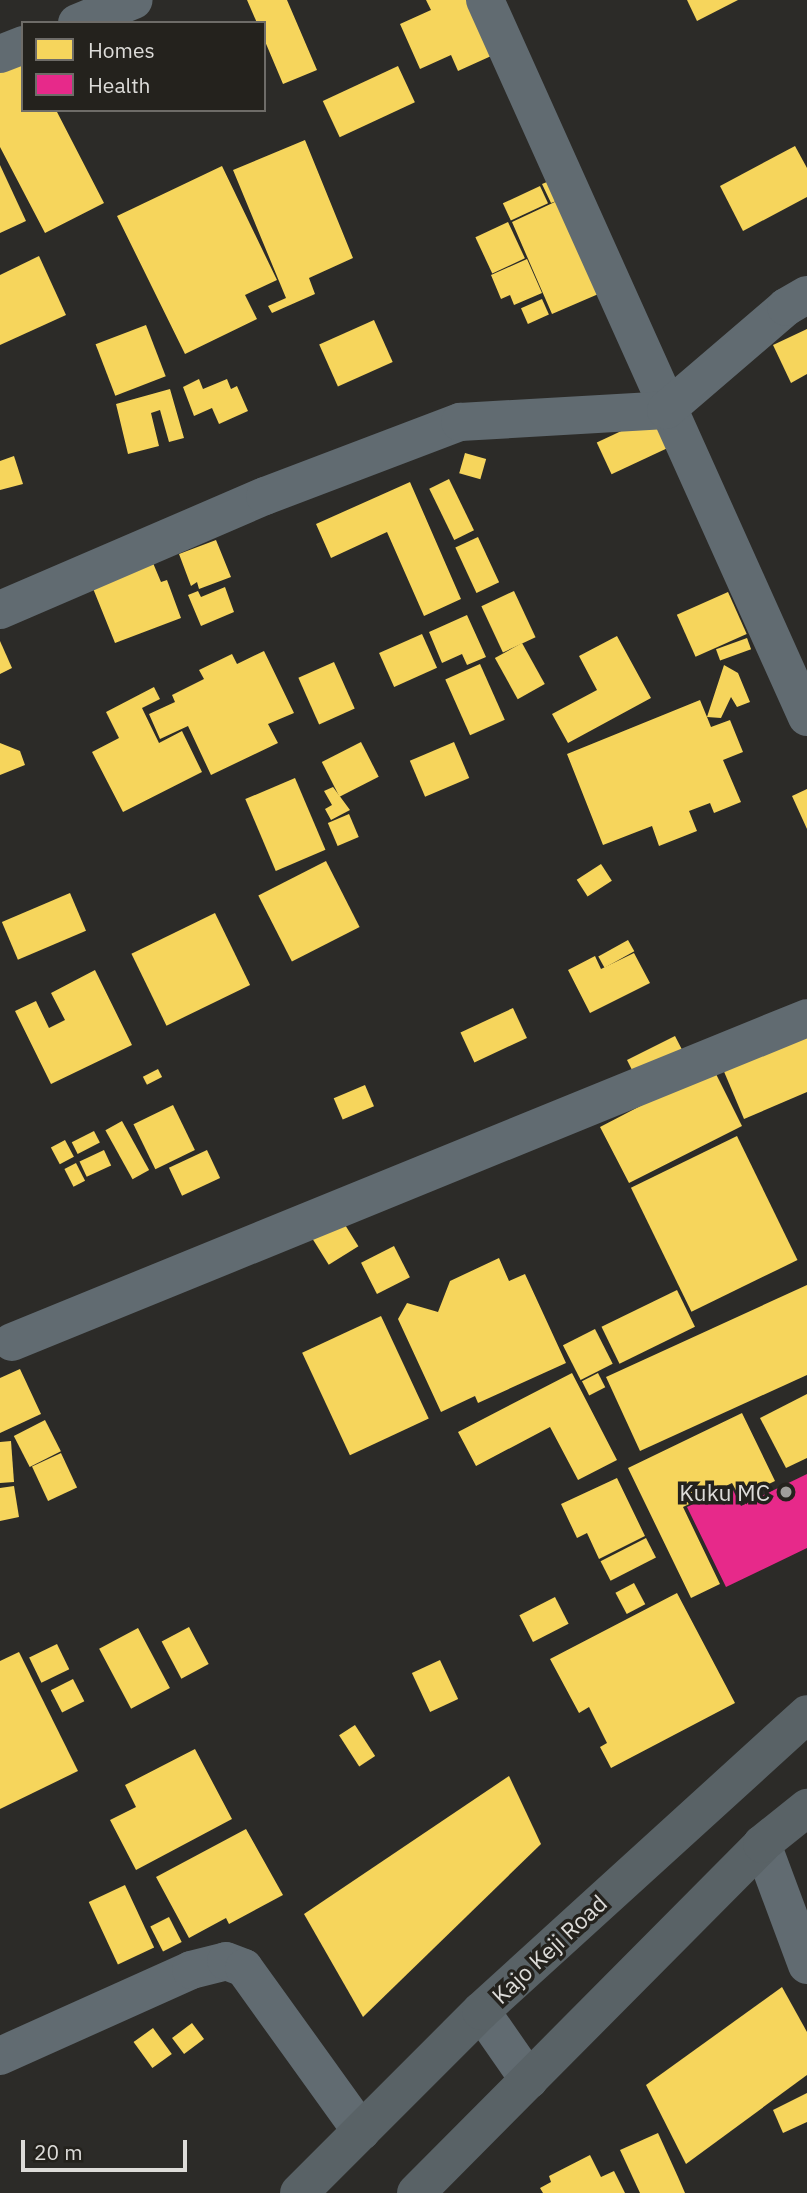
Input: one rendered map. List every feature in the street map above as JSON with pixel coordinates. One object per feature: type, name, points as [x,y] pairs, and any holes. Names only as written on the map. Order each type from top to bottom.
[{"type":"main road","name":"Kajo Keji Road","points":[[299,2193],[481,2011],[807,1714]]},
{"type":"main road","points":[[416,2193],[762,1844],[807,1808]]},
{"type":"street","points":[[82,21],[134,0]]},
{"type":"street","points":[[485,0],[666,410],[807,717]]},
{"type":"street","points":[[0,54],[21,45]]},
{"type":"street","points":[[0,610],[265,496],[460,422],[666,410],[786,306],[807,295]]},
{"type":"street","points":[[12,1342],[807,1018]]},
{"type":"street","points":[[762,1844],[807,1965]]},
{"type":"street","points":[[0,2056],[191,1970],[226,1961],[244,1968],[361,2131]]},
{"type":"street","points":[[481,2011],[529,2080]]},
{"type":"building: Homes","points":[[247,0],[287,0],[317,70],[283,84],[266,44],[266,21],[256,21]]},
{"type":"building: Homes","points":[[426,0],[501,0],[520,43],[458,71],[451,55],[420,69],[400,24],[431,10]]},
{"type":"building: Homes","points":[[687,0],[738,0],[697,21]]},
{"type":"building: Homes","points":[[21,54],[21,112],[57,112],[104,203],[45,233],[0,147],[0,65]]},
{"type":"building: Homes","points":[[398,66],[415,102],[340,137],[323,101]]},
{"type":"building: Homes","points":[[305,140],[353,258],[309,278],[315,294],[272,313],[268,306],[286,298],[233,170]]},
{"type":"building: Homes","points":[[795,146],[807,168],[807,197],[743,231],[720,186]]},
{"type":"building: Homes","points":[[0,165],[26,221],[0,233]]},
{"type":"building: Homes","points":[[222,166],[277,280],[245,295],[257,319],[185,354],[117,216]]},
{"type":"building: Homes","points":[[564,175],[610,289],[552,314],[512,222],[559,200],[551,203],[542,184]]},
{"type":"building: Homes","points":[[540,186],[548,203],[511,221],[503,203]]},
{"type":"building: Homes","points":[[508,222],[525,258],[492,273],[475,237]]},
{"type":"building: Homes","points":[[39,256],[66,315],[0,345],[0,275]]},
{"type":"building: Homes","points":[[527,259],[542,293],[514,305],[510,295],[501,299],[491,275]]},
{"type":"building: Homes","points":[[542,299],[549,315],[528,324],[521,308]]},
{"type":"building: Homes","points":[[374,320],[393,362],[338,386],[319,344]]},
{"type":"building: Homes","points":[[146,325],[166,376],[115,396],[96,344]]},
{"type":"building: Homes","points":[[807,329],[807,374],[791,383],[773,345]]},
{"type":"building: Homes","points":[[199,379],[203,389],[227,379],[231,389],[237,386],[248,411],[219,424],[212,408],[194,416],[183,387]]},
{"type":"building: Homes","points":[[170,389],[184,438],[169,442],[160,410],[151,413],[159,446],[128,454],[116,404]]},
{"type":"building: Homes","points":[[662,412],[677,444],[612,474],[597,442]]},
{"type":"building: Homes","points":[[465,453],[486,459],[480,479],[459,473]]},
{"type":"building: Homes","points":[[14,456],[23,484],[0,490],[0,461]]},
{"type":"building: Homes","points":[[449,479],[474,530],[454,540],[429,489]]},
{"type":"building: Homes","points":[[410,482],[461,599],[424,616],[387,532],[331,558],[316,524]]},
{"type":"building: Homes","points":[[478,537],[499,582],[476,593],[455,548]]},
{"type":"building: Homes","points":[[216,540],[231,577],[199,589],[197,582],[191,586],[179,554]]},
{"type":"building: Homes","points":[[153,563],[161,582],[167,580],[181,618],[115,643],[92,586]]},
{"type":"building: Homes","points":[[225,587],[234,612],[201,626],[188,595],[198,591],[201,597]]},
{"type":"building: Homes","points":[[514,591],[536,637],[503,652],[481,606]]},
{"type":"building: Homes","points":[[728,592],[747,634],[696,657],[677,615]]},
{"type":"building: Homes","points":[[467,615],[486,657],[467,665],[462,654],[442,663],[429,632]]},
{"type":"building: Homes","points":[[422,634],[437,668],[394,687],[379,653]]},
{"type":"building: Homes","points":[[617,636],[651,698],[568,743],[552,714],[597,690],[579,656]]},
{"type":"building: Homes","points":[[747,638],[751,649],[720,661],[716,649]]},
{"type":"building: Homes","points":[[0,641],[12,668],[0,674]]},
{"type":"building: Homes","points":[[522,643],[545,684],[518,699],[495,658]]},
{"type":"building: Homes","points":[[264,651],[294,713],[268,724],[278,743],[211,775],[188,726],[160,739],[149,714],[175,702],[172,695],[204,679],[199,670],[232,654],[237,664]]},
{"type":"building: Homes","points":[[334,662],[355,709],[319,724],[298,678]]},
{"type":"building: Homes","points":[[480,664],[505,720],[470,735],[445,679]]},
{"type":"building: Homes","points":[[724,665],[738,673],[750,702],[737,707],[731,697],[721,718],[707,717]]},
{"type":"building: Homes","points":[[154,687],[160,699],[142,708],[159,743],[182,731],[202,772],[123,812],[92,752],[119,738],[106,712]]},
{"type":"building: Homes","points":[[700,700],[711,727],[730,720],[743,752],[723,760],[741,802],[714,813],[710,803],[689,811],[697,831],[659,846],[652,826],[603,845],[567,754]]},
{"type":"building: Homes","points":[[361,742],[379,777],[340,797],[322,762]]},
{"type":"building: Homes","points":[[454,742],[469,778],[425,797],[410,761]]},
{"type":"building: Homes","points":[[0,743],[20,751],[25,765],[0,775]]},
{"type":"building: Homes","points":[[295,778],[325,850],[276,871],[245,799]]},
{"type":"building: Homes","points":[[333,787],[350,810],[331,820],[325,809],[332,805],[324,791]]},
{"type":"building: Homes","points":[[807,789],[807,829],[792,796]]},
{"type":"building: Homes","points":[[349,814],[359,837],[338,846],[328,823]]},
{"type":"building: Homes","points":[[326,861],[360,927],[292,961],[258,896]]},
{"type":"building: Homes","points":[[601,864],[612,881],[588,897],[577,880]]},
{"type":"building: Homes","points":[[70,893],[86,931],[18,960],[2,922]]},
{"type":"building: Homes","points":[[215,913],[250,985],[166,1026],[131,954]]},
{"type":"building: Homes","points":[[628,940],[634,951],[605,968],[598,956]]},
{"type":"building: Homes","points":[[634,953],[650,983],[590,1013],[568,970],[595,956],[601,969]]},
{"type":"building: Homes","points":[[95,970],[132,1045],[51,1084],[15,1011],[36,1001],[49,1028],[65,1020],[51,993]]},
{"type":"building: Homes","points":[[513,1008],[527,1038],[474,1062],[460,1033]]},
{"type":"building: Homes","points":[[807,1015],[807,1092],[744,1119],[717,1055]]},
{"type":"building: Homes","points":[[675,1036],[693,1071],[710,1062],[742,1126],[629,1183],[600,1127],[648,1102],[627,1060]]},
{"type":"building: Homes","points":[[158,1069],[162,1077],[147,1085],[143,1077]]},
{"type":"building: Homes","points":[[365,1085],[374,1106],[343,1119],[334,1098]]},
{"type":"building: Homes","points":[[173,1105],[195,1150],[155,1169],[133,1124]]},
{"type":"building: Homes","points":[[122,1121],[149,1170],[133,1179],[105,1130]]},
{"type":"building: Homes","points":[[94,1131],[100,1143],[78,1154],[72,1142]]},
{"type":"building: Homes","points":[[737,1136],[797,1260],[691,1312],[631,1188]]},
{"type":"building: Homes","points":[[65,1140],[74,1157],[60,1164],[51,1148]]},
{"type":"building: Homes","points":[[104,1150],[111,1165],[87,1177],[80,1161]]},
{"type":"building: Homes","points":[[207,1150],[220,1178],[182,1196],[169,1168]]},
{"type":"building: Homes","points":[[76,1163],[85,1181],[73,1187],[64,1169]]},
{"type":"building: Homes","points":[[342,1220],[358,1246],[329,1265],[312,1239]]},
{"type":"building: Homes","points":[[394,1246],[410,1277],[377,1294],[361,1263]]},
{"type":"building: Homes","points":[[499,1258],[509,1281],[525,1274],[566,1363],[478,1403],[475,1396],[441,1412],[398,1319],[407,1303],[438,1312],[450,1281]]},
{"type":"building: Homes","points":[[807,1285],[807,1375],[640,1451],[606,1377]]},
{"type":"building: Homes","points":[[677,1290],[695,1327],[619,1364],[602,1327]]},
{"type":"building: Homes","points":[[381,1316],[429,1418],[350,1455],[302,1353]]},
{"type":"building: Homes","points":[[595,1329],[613,1364],[581,1380],[563,1345]]},
{"type":"building: Homes","points":[[20,1369],[41,1414],[0,1433],[0,1378]]},
{"type":"building: Homes","points":[[572,1373],[617,1460],[578,1480],[550,1427],[476,1466],[458,1432]]},
{"type":"building: Homes","points":[[598,1373],[605,1387],[589,1395],[582,1381]]},
{"type":"building: Homes","points":[[807,1394],[807,1458],[786,1468],[760,1418]]},
{"type":"building: Homes","points":[[742,1413],[775,1481],[740,1498],[732,1483],[683,1507],[720,1584],[691,1598],[628,1468]]},
{"type":"building: Homes","points":[[45,1420],[61,1451],[30,1467],[14,1436]]},
{"type":"building: Homes","points":[[11,1441],[14,1482],[0,1483],[0,1442]]},
{"type":"building: Homes","points":[[61,1453],[77,1487],[48,1501],[32,1467]]},
{"type":"building: Homes","points":[[617,1478],[645,1536],[599,1559],[587,1533],[577,1538],[561,1504]]},
{"type":"building: Homes","points":[[14,1486],[19,1517],[0,1521],[0,1488]]},
{"type":"building: Homes","points":[[646,1538],[656,1558],[611,1581],[601,1561]]},
{"type":"building: Homes","points":[[634,1583],[645,1604],[627,1614],[615,1593]]},
{"type":"building: Homes","points":[[677,1593],[735,1703],[611,1768],[600,1747],[607,1743],[589,1707],[579,1713],[550,1659]]},
{"type":"building: Homes","points":[[555,1597],[569,1624],[533,1642],[519,1615]]},
{"type":"building: Homes","points":[[189,1627],[209,1664],[181,1679],[162,1642]]},
{"type":"building: Homes","points":[[138,1628],[170,1688],[131,1709],[99,1649]]},
{"type":"building: Homes","points":[[57,1644],[69,1669],[41,1683],[29,1658]]},
{"type":"building: Homes","points":[[19,1652],[78,1771],[0,1809],[0,1661]]},
{"type":"building: Homes","points":[[440,1660],[458,1699],[430,1712],[412,1673]]},
{"type":"building: Homes","points":[[73,1679],[84,1701],[62,1713],[51,1690]]},
{"type":"building: Homes","points":[[355,1725],[375,1756],[359,1766],[339,1735]]},
{"type":"building: Homes","points":[[195,1749],[232,1819],[136,1870],[110,1820],[136,1807],[125,1785]]},
{"type":"building: Homes","points":[[509,1776],[541,1844],[363,2017],[304,1914]]},
{"type":"building: Homes","points":[[246,1829],[283,1895],[229,1924],[226,1918],[189,1938],[156,1877]]},
{"type":"building: Homes","points":[[125,1885],[154,1948],[118,1964],[89,1902]]},
{"type":"building: Homes","points":[[169,1917],[182,1942],[163,1951],[150,1927]]},
{"type":"building: Homes","points":[[782,1987],[807,2032],[807,2075],[686,2164],[646,2085]]},
{"type":"building: Homes","points":[[192,2023],[204,2039],[184,2054],[172,2038]]},
{"type":"building: Homes","points":[[153,2028],[172,2054],[152,2068],[134,2042]]},
{"type":"building: Homes","points":[[807,2093],[807,2122],[783,2133],[773,2110]]},
{"type":"building: Homes","points":[[658,2133],[685,2193],[640,2193],[620,2150]]},
{"type":"building: Homes","points":[[590,2155],[601,2177],[614,2171],[625,2193],[543,2193],[540,2188],[551,2182],[549,2176]]},
{"type":"building: Health","points":[[807,1474],[807,1548],[726,1587],[687,1507],[731,1486],[741,1506]]},
{"type":"place","name":"Kuku MC","points":[[786,1492]]}]
